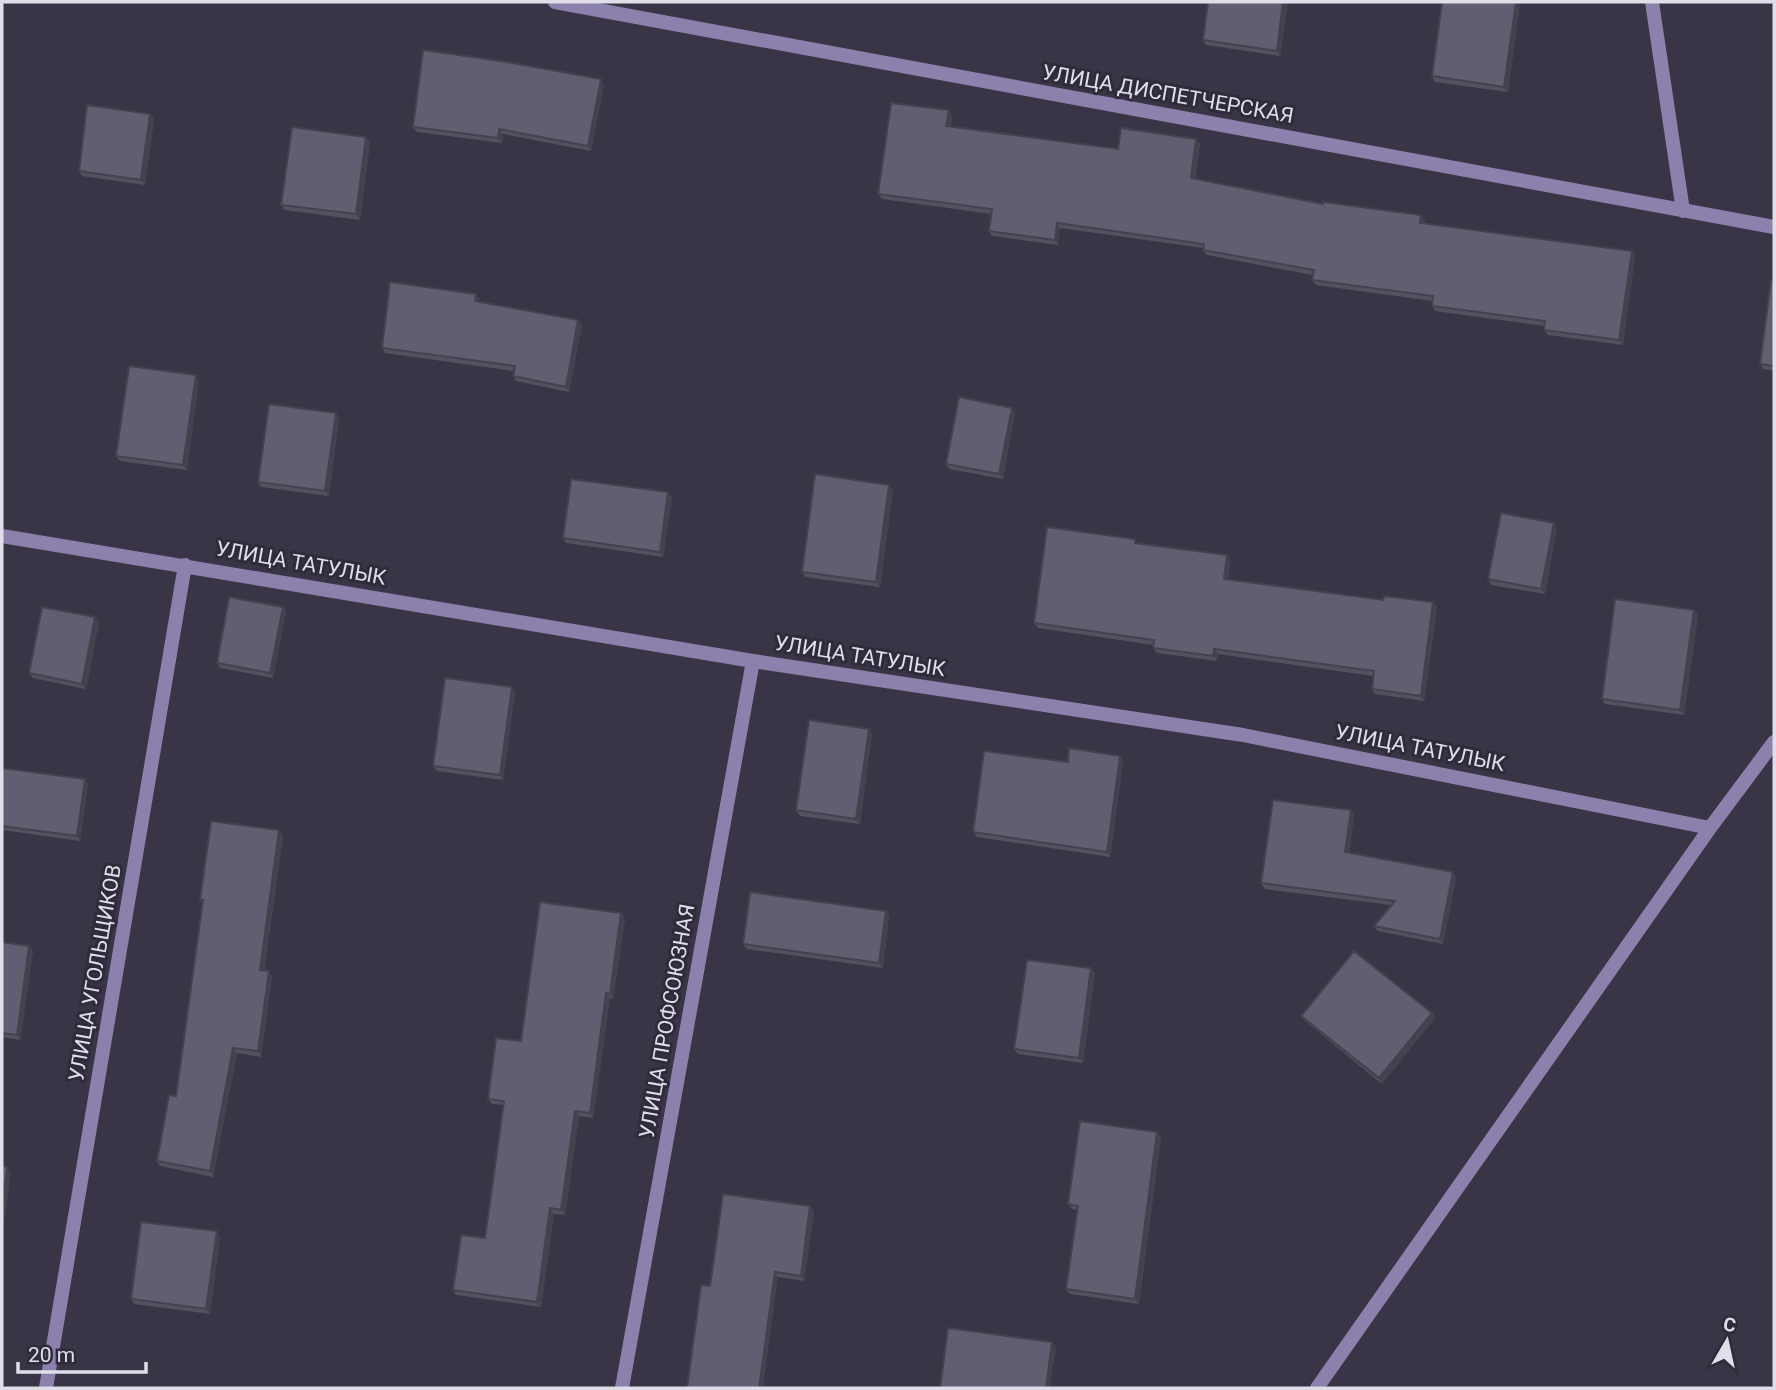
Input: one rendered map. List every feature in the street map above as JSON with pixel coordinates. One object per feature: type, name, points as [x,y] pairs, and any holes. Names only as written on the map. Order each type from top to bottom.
[{"type":"street","name":"УЛИЦА ДИСПЕТЧЕРСКАЯ","points":[[555,2],[1774,227]]},
{"type":"street","points":[[1652,2],[1683,211]]},
{"type":"street","name":"УЛИЦА ТАТУЛЫК","points":[[2,536],[752,661],[1243,735],[1710,828]]},
{"type":"street","name":"УЛИЦА УГОЛЬЩИКОВ","points":[[46,1388],[186,565]]},
{"type":"street","name":"УЛИЦА ПРОФСОЮЗНАЯ","points":[[622,1388],[752,661]]},
{"type":"street","points":[[1317,1388],[1710,828],[1774,742]]},
{"type":"building","points":[[1208,2],[1283,2],[1277,51],[1203,40]]},
{"type":"building","points":[[1442,2],[1516,2],[1504,87],[1432,76]]},
{"type":"building","points":[[423,50],[601,79],[588,146],[499,129],[498,138],[413,127]]},
{"type":"building","points":[[891,103],[949,110],[946,126],[1118,149],[1121,128],[1196,139],[1191,178],[1323,204],[1421,215],[1420,223],[1632,251],[1619,340],[1544,330],[1545,321],[1432,306],[1433,296],[1312,280],[1314,270],[1203,250],[1204,244],[1057,223],[1055,240],[989,231],[992,209],[878,194]]},
{"type":"building","points":[[87,105],[150,114],[141,180],[79,171]]},
{"type":"building","points":[[292,127],[366,137],[356,214],[281,205]]},
{"type":"building","points":[[1771,280],[1774,281],[1774,366],[1760,364]]},
{"type":"building","points":[[390,282],[476,294],[475,301],[578,320],[566,387],[513,376],[515,366],[382,348]]},
{"type":"building","points":[[129,366],[196,375],[183,465],[116,456]]},
{"type":"building","points":[[959,397],[1012,408],[999,474],[946,464]]},
{"type":"building","points":[[269,404],[336,413],[325,491],[258,482]]},
{"type":"building","points":[[815,474],[889,485],[876,582],[802,572]]},
{"type":"building","points":[[571,479],[668,492],[660,552],[563,538]]},
{"type":"building","points":[[1501,513],[1554,523],[1541,589],[1488,579]]},
{"type":"building","points":[[1047,527],[1135,539],[1135,543],[1227,555],[1224,579],[1383,600],[1384,596],[1433,602],[1421,696],[1372,689],[1374,671],[1214,649],[1213,656],[1153,648],[1154,640],[1034,623]]},
{"type":"building","points":[[229,597],[283,607],[270,673],[217,663]]},
{"type":"building","points":[[1615,599],[1694,610],[1680,710],[1602,699]]},
{"type":"building","points":[[42,607],[95,617],[82,684],[29,673]]},
{"type":"building","points":[[445,678],[512,687],[500,775],[433,766]]},
{"type":"building","points":[[809,720],[869,729],[856,819],[796,810]]},
{"type":"building","points":[[1069,748],[1120,756],[1107,852],[973,832],[984,751],[1068,762]]},
{"type":"building","points":[[2,768],[85,779],[77,836],[2,826]]},
{"type":"building","points":[[1273,800],[1351,810],[1345,852],[1453,872],[1440,939],[1374,926],[1395,901],[1261,883]]},
{"type":"building","points":[[211,821],[279,830],[260,970],[269,971],[258,1051],[233,1048],[210,1171],[157,1161],[169,1095],[176,1096]]},
{"type":"building","points":[[750,892],[886,911],[879,963],[743,944]]},
{"type":"building","points":[[540,902],[621,913],[610,994],[606,993],[590,1113],[575,1111],[561,1210],[550,1208],[537,1302],[453,1290],[461,1235],[485,1238],[504,1101],[488,1099],[496,1038],[521,1041]]},
{"type":"building","points":[[2,942],[29,946],[17,1035],[2,1033]]},
{"type":"building","points":[[1354,951],[1432,1013],[1379,1078],[1301,1016]]},
{"type":"building","points":[[1027,960],[1091,968],[1079,1058],[1014,1049]]},
{"type":"building","points":[[1080,1121],[1157,1132],[1135,1299],[1066,1289],[1078,1206],[1068,1204]]},
{"type":"building","points":[[2,1166],[7,1167],[2,1208]]},
{"type":"building","points":[[723,1194],[810,1206],[801,1276],[775,1272],[759,1388],[687,1388],[701,1285],[710,1286]]},
{"type":"building","points":[[141,1222],[217,1231],[206,1309],[131,1299]]},
{"type":"building","points":[[948,1328],[1052,1342],[1046,1388],[940,1388]]}]
